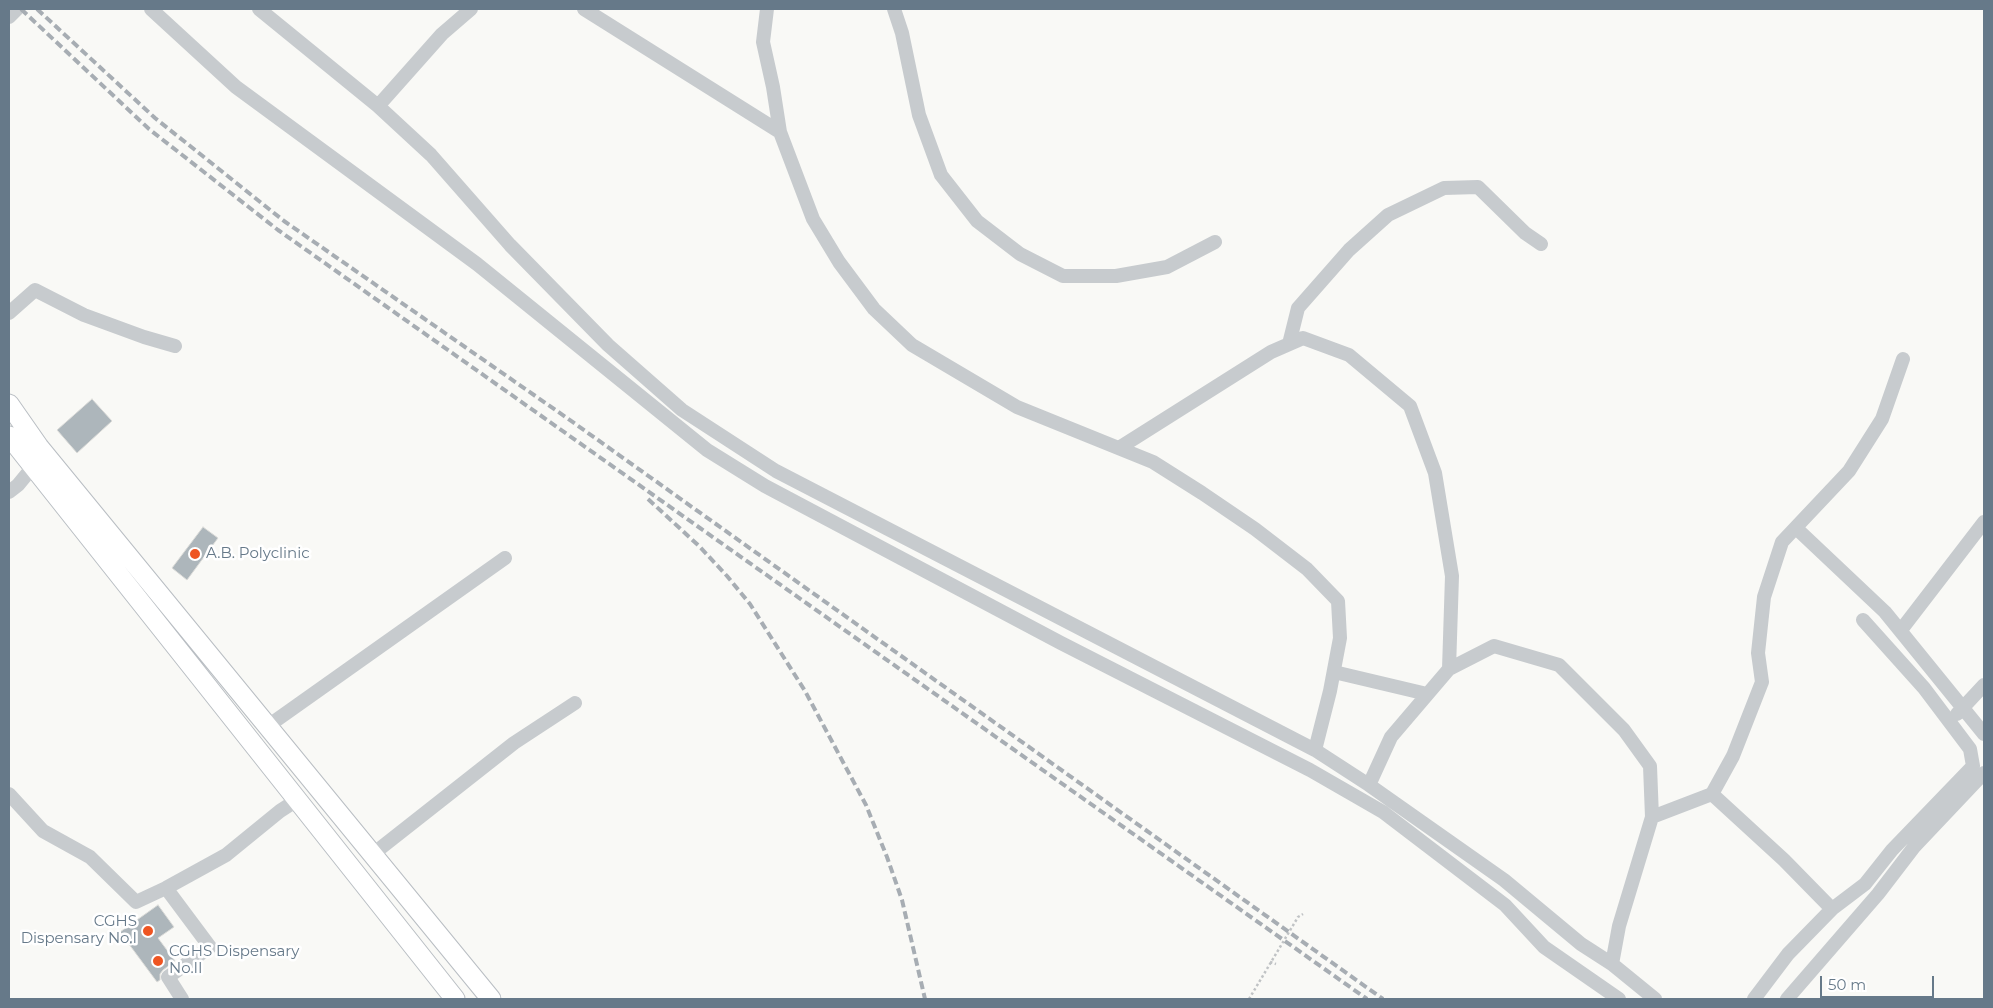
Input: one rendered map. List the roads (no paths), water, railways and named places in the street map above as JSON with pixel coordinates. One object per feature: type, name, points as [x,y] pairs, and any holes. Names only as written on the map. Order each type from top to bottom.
[{"type":"main road","points":[[9,404],[40,447],[491,999]]},
{"type":"main road","points":[[9,436],[32,468],[454,999]]},
{"type":"street","points":[[9,17],[17,9]]},
{"type":"street","points":[[151,9],[236,87],[477,264],[707,450],[765,486],[1061,643],[1310,770],[1383,812],[1505,905],[1544,947],[1619,999]]},
{"type":"street","points":[[259,9],[378,106],[431,155],[510,245],[608,345],[682,410],[776,471],[1315,750],[1370,785],[1504,880],[1580,944],[1612,964],[1655,999]]},
{"type":"street","points":[[378,106],[442,34],[472,9]]},
{"type":"street","points":[[584,9],[780,132]]},
{"type":"street","points":[[767,9],[763,42],[780,132],[813,219],[839,262],[874,309],[912,345],[1017,407],[1153,462],[1255,529],[1307,569],[1338,601],[1340,638],[1334,672],[1315,750]]},
{"type":"street","points":[[894,9],[902,33],[919,115],[941,175],[977,221],[1020,254],[1062,276],[1116,276],[1167,267],[1215,242]]},
{"type":"street","points":[[1289,344],[1298,308],[1349,250],[1388,215],[1444,188],[1478,188],[1525,233],[1541,244]]},
{"type":"street","points":[[9,313],[35,290],[84,315],[175,346]]},
{"type":"street","points":[[1119,448],[1193,402],[1219,383],[1271,352],[1303,338],[1349,355],[1410,406],[1435,473],[1452,576],[1449,669]]},
{"type":"street","points":[[1652,817],[1712,794],[1734,756],[1762,682],[1758,653],[1764,596],[1782,542],[1849,471],[1882,418],[1903,359]]},
{"type":"street","points":[[9,492],[18,485],[32,468]]},
{"type":"street","points":[[1901,630],[1984,522]]},
{"type":"street","points":[[1796,528],[1885,612],[1984,734]]},
{"type":"street","points":[[268,726],[504,558]]},
{"type":"street","points":[[1754,999],[1788,954],[1832,909],[1865,884],[1892,850],[1973,766],[1970,749],[1950,722],[1924,688],[1863,620]]},
{"type":"street","points":[[1370,785],[1391,737],[1449,669],[1494,646],[1559,666],[1624,730],[1650,766],[1652,817],[1620,926],[1612,964]]},
{"type":"street","points":[[1334,672],[1427,694]]},
{"type":"street","points":[[1950,722],[1984,685]]},
{"type":"street","points":[[373,854],[514,743],[575,703]]},
{"type":"street","points":[[1787,999],[1867,907],[1914,847],[1984,773]]},
{"type":"street","points":[[9,794],[43,831],[90,856],[136,902],[226,855],[280,811],[297,800]]},
{"type":"street","points":[[1712,794],[1784,860],[1832,909]]},
{"type":"street","points":[[166,888],[210,947],[168,977],[182,999]]},
{"type":"railway","points":[[21,9],[149,129],[278,230],[1367,999]]},
{"type":"railway","points":[[37,9],[155,118],[284,221],[567,418],[1383,999]]},
{"type":"railway","points":[[648,499],[699,546],[750,604],[805,691],[866,805],[887,857],[902,900],[925,999]]},
{"type":"place","name":"A.B. Polyclinic","points":[[195,554]]},
{"type":"place","name":"CGHS Dispensary No.I","points":[[148,931]]},
{"type":"place","name":"CGHS Dispensary No.II","points":[[158,961]]}]
